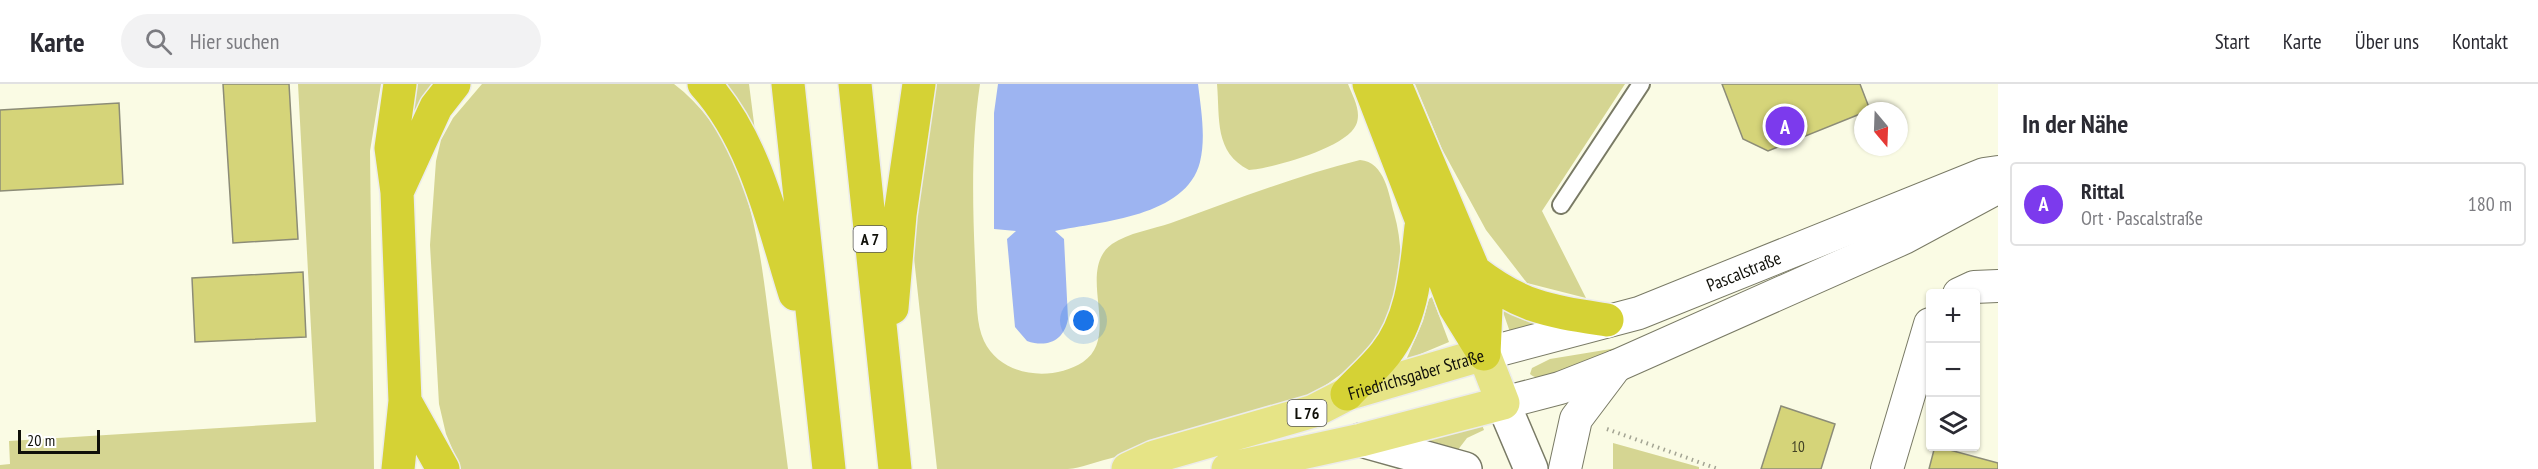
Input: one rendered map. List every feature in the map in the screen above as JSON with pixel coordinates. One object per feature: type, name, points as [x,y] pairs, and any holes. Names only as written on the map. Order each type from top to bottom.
[{"type":"highway","points":[[398,469],[405,401],[397,192],[391,148],[399,84]]},
{"type":"highway","points":[[397,192],[436,107],[454,84]]},
{"type":"highway","points":[[704,84],[716,97],[740,139],[761,188],[817,365]]},
{"type":"highway","points":[[788,84],[830,469]]},
{"type":"highway","name":"A 7","points":[[855,84],[895,469]]},
{"type":"highway","points":[[886,393],[900,215],[919,84]]},
{"type":"highway","points":[[1368,84],[1455,307],[1484,354]]},
{"type":"highway","points":[[1395,84],[1474,271],[1486,308],[1484,354]]},
{"type":"highway","points":[[1347,394],[1385,354],[1402,326],[1414,284],[1422,222]]},
{"type":"highway","points":[[1474,271],[1498,289],[1525,303],[1607,320]]},
{"type":"highway","points":[[405,401],[439,467]]},
{"type":"main road","name":"Friedrichsgaber Straße","points":[[1128,469],[1154,457],[1314,411],[1347,394],[1484,354],[1531,469]]},
{"type":"main road","name":"L 76","points":[[1228,469],[1361,441],[1503,403]]},
{"type":"main road","name":"L 76","points":[[1361,441],[1465,469]]},
{"type":"street","name":"Pascalstraße","points":[[1484,354],[1639,313],[1984,174],[1998,172]]},
{"type":"street","name":"Pascalstraße","points":[[1503,403],[1560,388],[1616,366],[1904,238],[1998,187]]},
{"type":"street","points":[[1970,289],[1998,286]]},
{"type":"street","points":[[1887,469],[1926,337]]},
{"type":"street","points":[[1565,469],[1576,419],[1616,366]]},
{"type":"lane","points":[[1561,205],[1641,84]]},
{"type":"path","points":[[1607,429],[1718,469]]},
{"type":"green space","points":[[298,84],[381,84],[370,151],[374,469],[0,469],[0,465],[10,464],[9,441],[316,422]]},
{"type":"green space","points":[[415,84],[434,84],[405,136]]},
{"type":"green space","points":[[482,84],[674,84],[699,107],[719,134],[734,163],[755,228],[766,295],[788,469],[461,469],[446,434],[439,404],[430,245],[436,161],[441,140],[453,118]]},
{"type":"green space","points":[[722,84],[749,84],[755,131]]},
{"type":"green space","points":[[933,84],[980,84],[973,184],[977,312],[984,341],[1002,362],[1015,369],[1043,374],[1071,368],[1083,362],[1094,351],[1099,336],[1100,320],[1097,270],[1102,256],[1118,240],[1289,181],[1360,160],[1375,167],[1384,180],[1394,213],[1400,247],[1399,278],[1392,307],[1379,333],[1361,356],[1312,394],[1250,419],[1068,469],[937,469],[914,258],[914,203]]},
{"type":"green space","points":[[1217,84],[1348,84],[1356,104],[1358,120],[1350,133],[1324,149],[1291,161],[1249,170],[1238,163],[1224,144],[1219,122]]},
{"type":"green space","points":[[1415,84],[1625,84],[1542,211],[1586,298],[1527,283],[1486,230],[1442,149]]},
{"type":"green space","points":[[1432,297],[1449,342],[1406,360],[1423,321],[1429,299]]},
{"type":"green space","points":[[1505,310],[1541,325],[1511,335],[1503,312]]},
{"type":"green space","points":[[1617,348],[1560,374],[1537,378],[1530,374],[1532,368],[1550,359]]},
{"type":"green space","points":[[1482,425],[1484,430],[1467,438],[1457,451],[1423,443],[1421,439]]},
{"type":"green space","points":[[1613,443],[1699,467],[1699,469],[1613,469]]},
{"type":"water","points":[[998,84],[1198,84],[1202,152],[1192,180],[1178,195],[1140,213],[1055,231],[1064,239],[1068,319],[1063,333],[1048,343],[1027,341],[1015,327],[1007,239],[1016,231],[994,229],[994,113]]},
{"type":"building","points":[[223,84],[289,84],[298,239],[233,243]]},
{"type":"building","points":[[1722,84],[1860,84],[1867,102],[1854,102],[1854,116],[1768,151],[1743,139]]},
{"type":"building","points":[[119,103],[123,184],[0,191],[0,110]]},
{"type":"building","points":[[303,272],[306,337],[195,342],[192,278]]},
{"type":"building","points":[[1781,406],[1835,424],[1821,469],[1761,469]]},
{"type":"building","points":[[1934,451],[1954,451],[1998,463],[1998,469],[1929,469]]},
{"type":"place","name":"Rittal","points":[[1785,126]]}]
